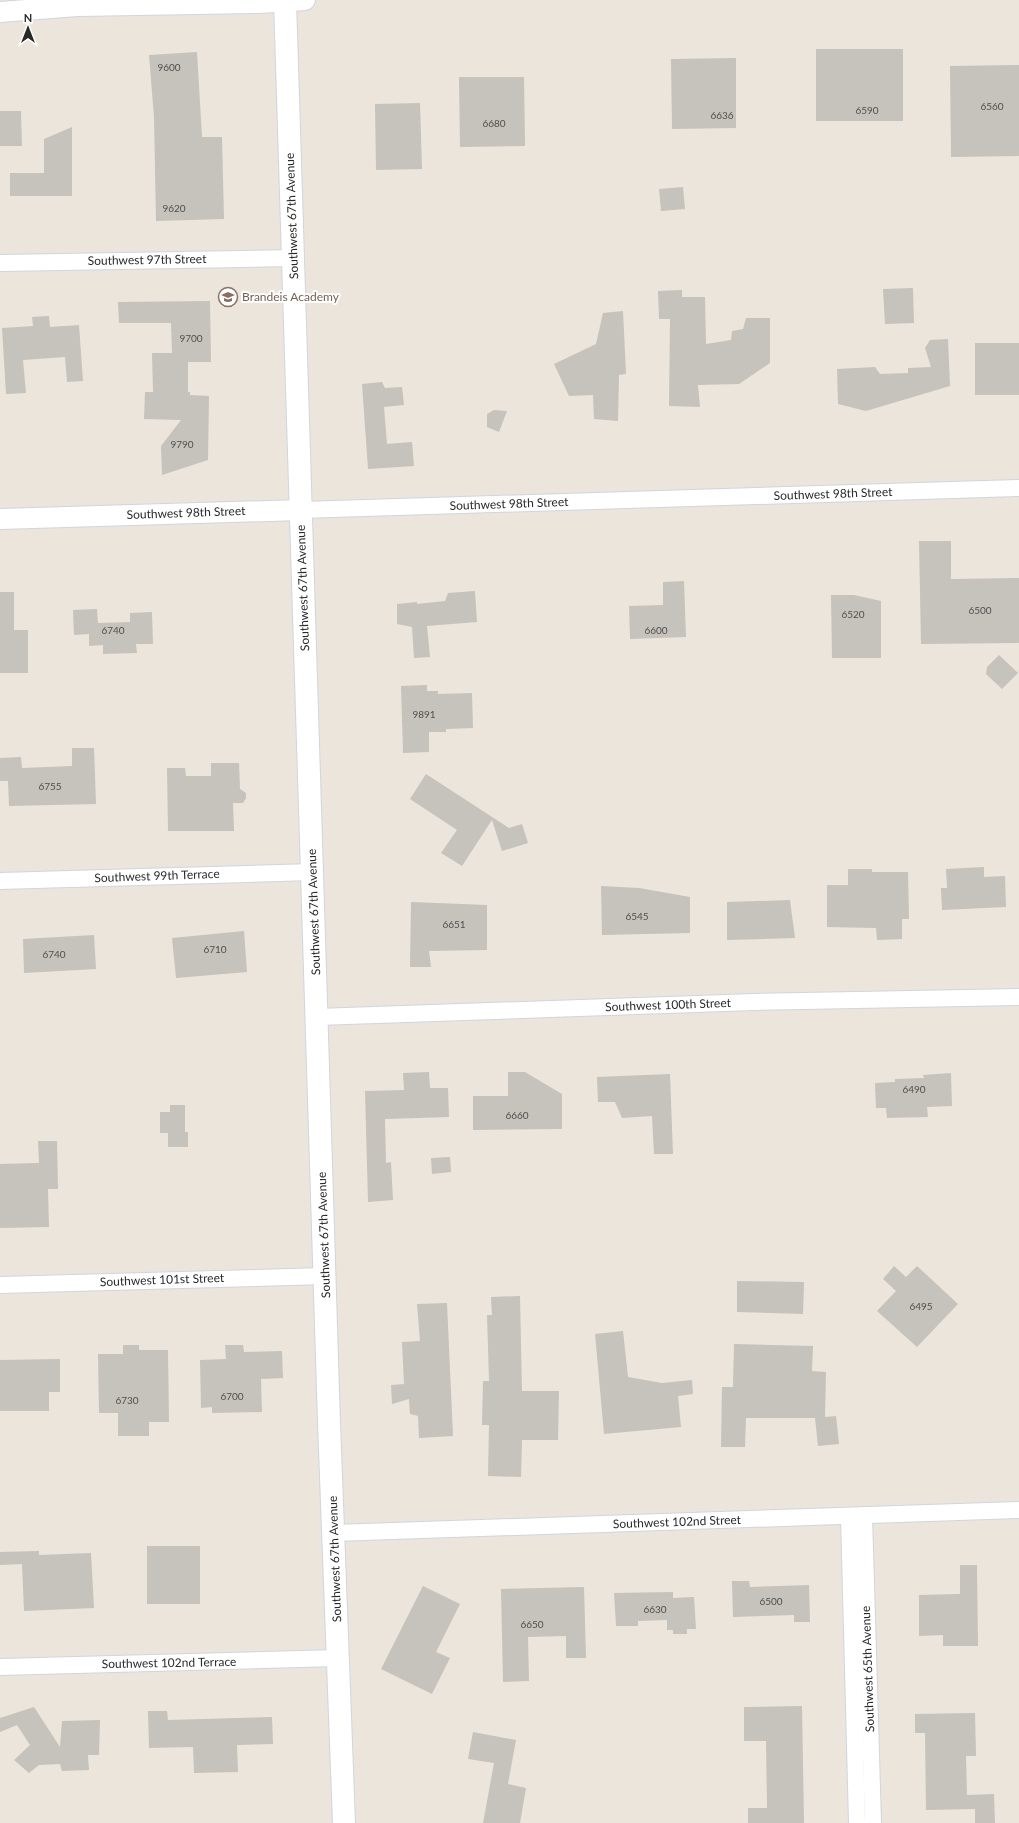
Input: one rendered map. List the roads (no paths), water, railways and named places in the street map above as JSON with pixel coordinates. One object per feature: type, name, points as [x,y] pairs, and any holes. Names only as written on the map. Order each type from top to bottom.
[{"type":"main road","name":"Southwest 67th Avenue","points":[[292,0],[293,258],[344,1823]]},
{"type":"street","points":[[0,12],[77,6],[252,3],[292,0]]},
{"type":"street","name":"Southwest 97th Street","points":[[0,263],[293,258]]},
{"type":"street","name":"Southwest 98th Street","points":[[0,519],[1019,488]]},
{"type":"street","name":"Southwest 99th Terrace","points":[[0,881],[313,872]]},
{"type":"street","name":"Southwest 100th Street","points":[[317,1017],[754,1002],[1019,997]]},
{"type":"street","name":"Southwest 101st Street","points":[[0,1285],[325,1276]]},
{"type":"street","name":"Southwest 102nd Street","points":[[334,1533],[1019,1510]]},
{"type":"street","name":"Southwest 65th Avenue","points":[[856,1516],[857,1823]]},
{"type":"street","name":"Southwest 65th Avenue","points":[[856,1516],[873,1823]]},
{"type":"street","name":"Southwest 102nd Terrace","points":[[0,1667],[338,1658]]},
{"type":"place","name":"Brandeis Academy","points":[[228,297]]}]
